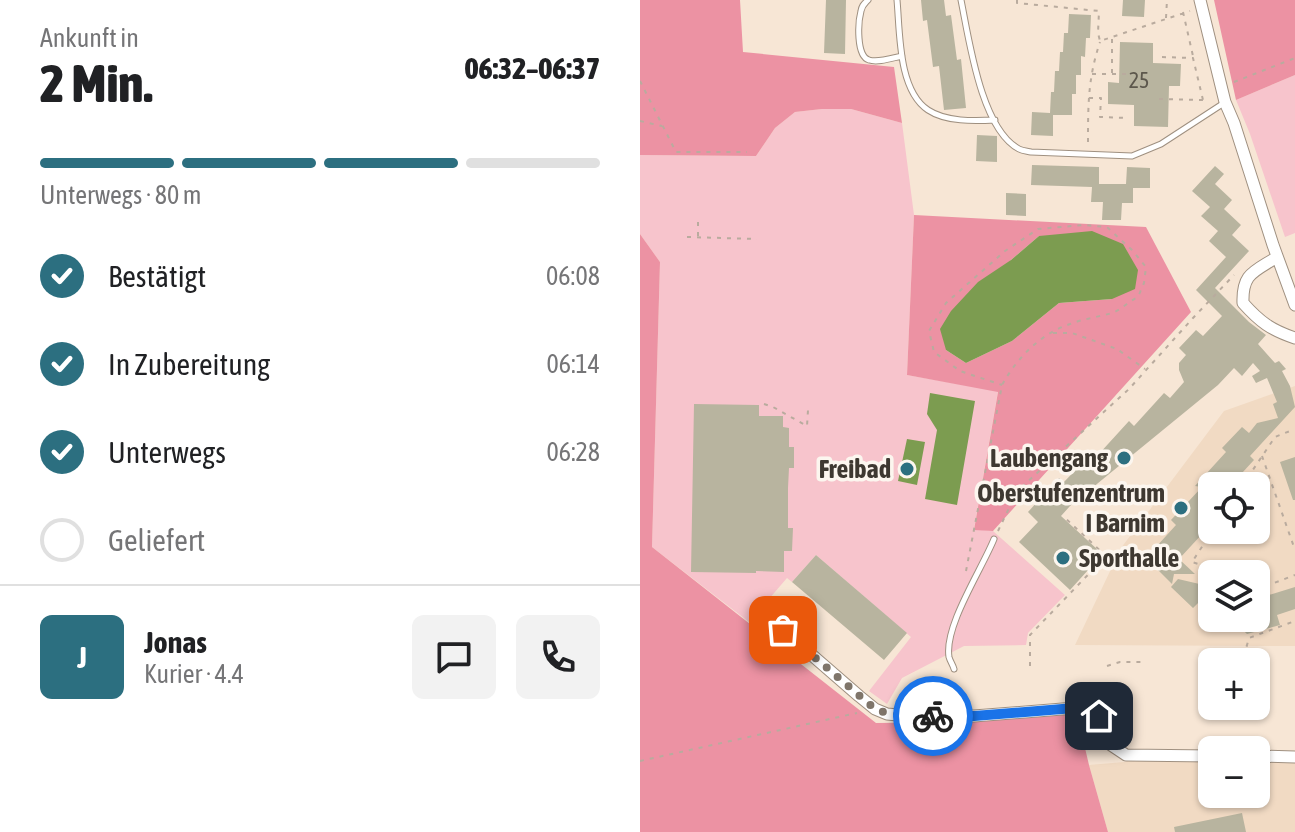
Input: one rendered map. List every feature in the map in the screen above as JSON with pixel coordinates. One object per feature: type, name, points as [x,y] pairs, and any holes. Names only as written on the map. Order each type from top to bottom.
[{"type":"street","points":[[1201,4],[1225,102],[1295,305]]},
{"type":"street","points":[[1277,257],[1249,276],[1242,287],[1243,303],[1269,328],[1295,338]]},
{"type":"street","points":[[783,630],[875,709],[887,714],[974,716],[1087,707],[1099,716],[1111,745],[1126,755],[1198,756]]},
{"type":"street","points":[[1270,756],[1295,757]]},
{"type":"lane","points":[[868,0],[860,12],[862,56],[876,61],[902,56]]},
{"type":"lane","points":[[897,0],[902,56],[910,88],[920,103],[930,112],[944,117],[995,120]]},
{"type":"lane","points":[[961,0],[982,94],[1004,135],[1018,148],[1031,152],[1132,156],[1161,144],[1225,102]]},
{"type":"lane","points":[[954,669],[949,657],[951,636],[994,539]]},
{"type":"path","points":[[1017,0],[1017,3],[1099,11],[1100,41],[1088,98],[1088,154]]},
{"type":"path","points":[[1166,18],[1167,0]]},
{"type":"path","points":[[1100,41],[1201,4]]},
{"type":"path","points":[[1183,12],[1203,100],[1212,112]]},
{"type":"path","points":[[1112,38],[1112,74]]},
{"type":"path","points":[[1162,57],[1193,58]]},
{"type":"path","points":[[1221,87],[1295,58]]},
{"type":"path","points":[[1091,74],[1127,74]]},
{"type":"path","points":[[640,81],[676,152],[747,152]]},
{"type":"path","points":[[1088,98],[1101,98],[1100,117],[1127,118]]},
{"type":"path","points":[[1159,99],[1203,100]]},
{"type":"path","points":[[640,121],[663,126]]},
{"type":"path","points":[[698,222],[698,238]]},
{"type":"path","points":[[966,570],[1002,385],[1013,366],[1048,333],[1071,323],[1116,312],[1138,297],[1144,283],[1146,267],[1107,227],[1084,225],[1038,229],[1005,251],[946,303],[929,331],[934,352],[960,371],[1002,385]]},
{"type":"path","points":[[687,237],[757,239]]},
{"type":"path","points":[[994,539],[1024,485],[1129,389],[1241,270]]},
{"type":"path","points":[[1048,333],[1072,333],[1117,349],[1146,370]]},
{"type":"path","points":[[764,404],[807,426],[808,410]]},
{"type":"path","points":[[1251,472],[1275,437],[1290,431]]},
{"type":"path","points":[[1262,456],[1295,550]]},
{"type":"path","points":[[1030,666],[1030,635],[1106,556],[1063,516]]},
{"type":"path","points":[[1198,564],[1192,562],[1204,544]]},
{"type":"path","points":[[1270,584],[1295,575]]},
{"type":"path","points":[[1246,648],[1249,638],[1295,621]]},
{"type":"path","points":[[1107,666],[1120,662],[1144,662]]},
{"type":"path","points":[[640,761],[875,709]]},
{"type":"shaded area","points":[[640,0],[740,0],[743,52],[894,67],[902,123],[851,109],[795,112],[775,128],[756,156],[640,155]]},
{"type":"shaded area","points":[[1214,0],[1295,0],[1295,75],[1236,100]]},
{"type":"shaded area","points":[[1295,75],[1295,233],[1285,237],[1236,100]]},
{"type":"shaded area","points":[[851,109],[902,123],[914,215],[907,375],[998,391],[974,529],[993,531],[1065,595],[1028,633],[1026,645],[964,646],[902,678],[887,704],[869,691],[911,637],[816,555],[792,582],[787,578],[749,622],[652,547],[660,262],[640,234],[640,155],[756,156],[775,128],[795,112]]},
{"type":"shaded area","points":[[914,215],[1146,227],[1191,312],[993,531],[974,530],[998,392],[907,375]],"holes":[[[1039,236],[1112,299],[1059,303],[1012,341],[966,363],[946,350],[1011,260]]]},
{"type":"shaded area","points":[[1092,231],[1123,244],[1138,270],[1135,289],[1112,299],[1059,303],[1012,341],[966,363],[946,350],[940,329],[951,311],[978,282],[1039,236]]},
{"type":"shaded area","points":[[640,234],[660,262],[652,547],[876,723],[966,722],[1077,714],[1108,832],[640,832]]},
{"type":"shaded area","name":"Oberstufenzentrum I Barnim","points":[[1295,386],[1295,646],[1075,645],[1121,548],[1224,411]]},
{"type":"shaded area","points":[[930,393],[975,401],[957,505],[925,499],[937,430],[927,414]]},
{"type":"shaded area","points":[[907,439],[925,442],[917,485],[898,481]]},
{"type":"shaded area","points":[[1145,756],[1198,756],[1198,808],[1270,808],[1270,756],[1295,757],[1295,832],[1108,832],[1089,765],[1124,762]]},
{"type":"building","points":[[826,0],[846,0],[845,54],[824,53]]},
{"type":"building","points":[[921,0],[944,0],[946,16],[951,15],[957,60],[961,59],[966,108],[944,110],[939,66],[933,67]]},
{"type":"building","points":[[1123,0],[1145,0],[1144,17],[1122,16]]},
{"type":"building","points":[[1069,14],[1091,15],[1090,38],[1086,38],[1085,57],[1081,56],[1081,75],[1076,75],[1076,94],[1072,94],[1072,115],[1053,115],[1053,136],[1031,135],[1032,112],[1050,113],[1055,71],[1059,71]]},
{"type":"building","points":[[1120,42],[1153,43],[1153,63],[1181,64],[1180,86],[1169,86],[1168,127],[1134,126],[1134,105],[1108,104],[1108,82],[1119,83]]},
{"type":"building","points":[[977,135],[997,136],[997,162],[976,161]]},
{"type":"building","points":[[1032,165],[1099,167],[1099,184],[1126,184],[1127,167],[1150,168],[1150,188],[1133,188],[1133,203],[1122,203],[1121,220],[1102,220],[1103,202],[1091,202],[1092,187],[1031,185]]},
{"type":"building","points":[[1215,166],[1224,174],[1215,184],[1232,200],[1224,209],[1241,225],[1232,235],[1249,251],[1215,288],[1266,335],[1258,344],[1275,363],[1279,361],[1286,369],[1282,371],[1290,386],[1295,407],[1250,456],[1254,460],[1243,472],[1208,472],[1226,452],[1222,448],[1242,427],[1249,433],[1257,423],[1278,418],[1273,404],[1277,402],[1267,378],[1256,383],[1252,376],[1260,371],[1253,363],[1242,376],[1234,368],[1218,385],[1061,516],[1098,550],[1085,565],[1089,569],[1070,590],[1019,542],[1038,522],[1028,512],[1059,478],[1064,482],[1094,451],[1098,455],[1129,421],[1134,426],[1164,393],[1170,398],[1184,382],[1179,363],[1186,355],[1179,348],[1196,330],[1203,336],[1222,316],[1196,290],[1226,257],[1209,241],[1218,231],[1201,216],[1210,207],[1192,191]]},
{"type":"building","points":[[1006,193],[1026,194],[1026,216],[1006,215]]},
{"type":"building","points":[[694,404],[759,405],[759,416],[783,416],[783,427],[789,428],[789,447],[794,447],[794,468],[789,468],[788,488],[788,528],[793,528],[792,551],[784,551],[784,572],[691,572]]},
{"type":"building","points":[[1295,457],[1295,500],[1293,500],[1280,462]]},
{"type":"building","points":[[1198,491],[1198,538],[1179,559],[1195,574],[1174,574],[1172,584],[1146,558],[1176,525],[1171,520]]},
{"type":"building","points":[[816,555],[907,633],[884,660],[792,582]]},
{"type":"building","points":[[1178,579],[1198,584],[1198,603],[1193,608],[1171,587]]},
{"type":"building","points":[[1295,587],[1295,609],[1277,615],[1280,625],[1270,628],[1270,595]]},
{"type":"building","points":[[1242,813],[1246,832],[1175,832],[1174,827]]},
{"type":"way so far","points":[[783,630],[875,709],[887,714],[933,716]]},
{"type":"place","name":"Laubengang","points":[[1124,458]]},
{"type":"place","name":"Freibad","points":[[907,469]]},
{"type":"place","name":"Oberstufenzentrum I Barnim","points":[[1181,508]]},
{"type":"place","name":"Sporthalle","points":[[1063,558]]},
{"type":"route","points":[[933,716],[1087,707],[1099,716]]}]
